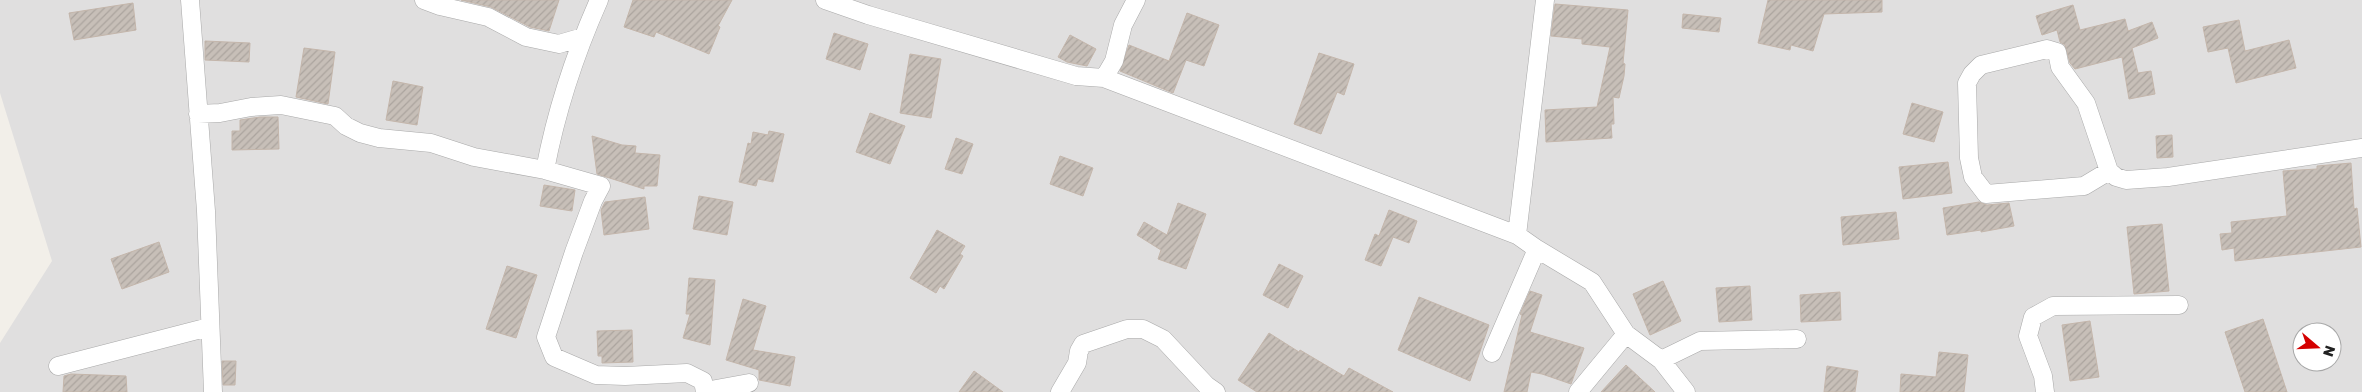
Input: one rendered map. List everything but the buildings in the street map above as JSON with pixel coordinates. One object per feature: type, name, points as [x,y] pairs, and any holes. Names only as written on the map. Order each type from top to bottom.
[{"type":"street","points":[[190,0],[206,211],[213,392]]},
{"type":"street","points":[[424,0],[440,6],[488,17],[526,37],[559,44],[583,37]]},
{"type":"street","points":[[545,170],[553,129],[583,37],[599,0]]},
{"type":"street","points":[[825,0],[869,7],[1076,76],[1104,78],[1517,235],[1592,282],[1626,334],[1661,360],[1686,392]]},
{"type":"street","points":[[1104,78],[1114,61],[1123,25],[1136,0]]},
{"type":"street","points":[[1517,235],[1545,0]]},
{"type":"street","points":[[2109,171],[2084,186],[1986,194],[1974,176],[1969,158],[1967,83],[1972,74],[1981,66],[2048,49],[2057,52],[2060,67],[2086,103],[2109,171],[2116,177],[2126,180],[2168,177],[2362,148]]},
{"type":"street","points":[[198,114],[281,105],[335,116],[346,126],[360,133],[379,138],[431,143],[482,159],[545,170],[601,186],[574,252],[546,337],[554,357],[596,375],[625,376],[687,373],[703,381],[705,391],[749,383]]},
{"type":"street","points":[[1492,353],[1537,249]]},
{"type":"street","points":[[2045,392],[2043,376],[2028,336],[2033,317],[2052,306],[2179,305]]},
{"type":"street","points":[[58,366],[209,327]]},
{"type":"street","points":[[1060,392],[1077,364],[1079,351],[1083,344],[1126,329],[1143,330],[1163,339],[1206,385],[1216,392]]},
{"type":"street","points":[[1578,392],[1626,334]]},
{"type":"street","points":[[1661,360],[1700,341],[1797,339]]},
{"type":"shaded area","points":[[0,0],[2362,0],[2362,392],[0,392],[0,343],[52,261],[0,93]]}]
